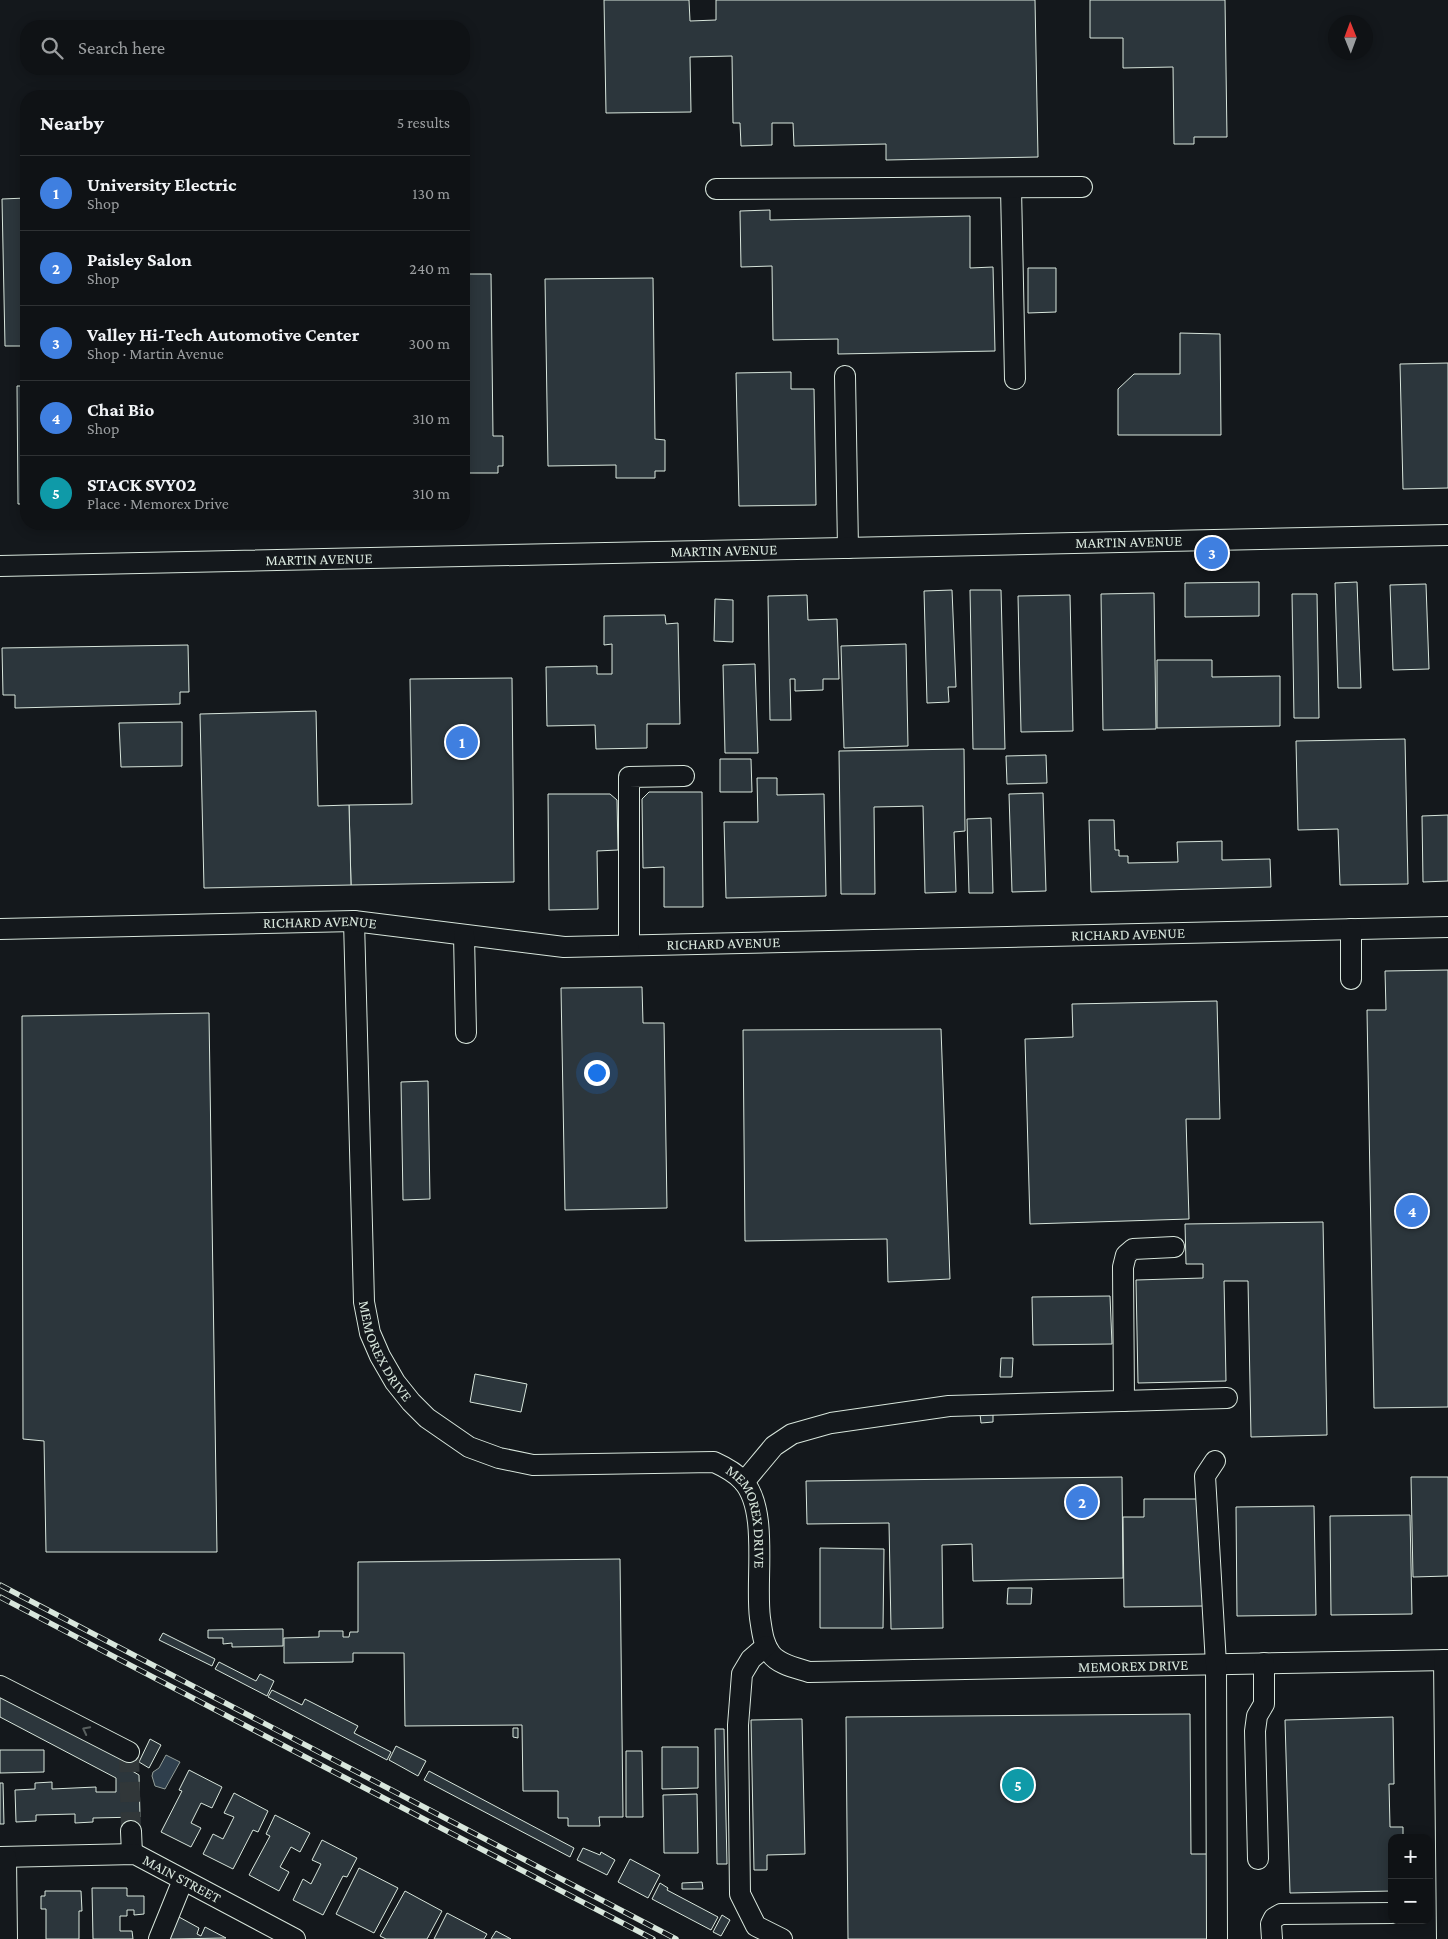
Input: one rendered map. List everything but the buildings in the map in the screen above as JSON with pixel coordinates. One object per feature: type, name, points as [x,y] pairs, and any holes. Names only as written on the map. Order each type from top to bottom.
[{"type":"street","points":[[716,189],[1082,187]]},
{"type":"street","points":[[1011,188],[1015,379]]},
{"type":"street","points":[[845,376],[848,548]]},
{"type":"street","name":"MARTIN AVENUE","points":[[0,566],[1448,535]]},
{"type":"street","points":[[629,945],[629,777],[684,776]]},
{"type":"street","name":"RICHARD AVENUE","points":[[0,929],[354,921],[564,947],[1448,927]]},
{"type":"street","name":"MEMOREX DRIVE","points":[[354,921],[364,1302],[370,1333],[380,1356],[395,1382],[427,1418],[450,1436],[469,1447],[499,1458],[533,1465],[714,1462],[730,1469],[744,1482],[758,1513],[759,1609],[763,1639],[772,1656],[788,1666],[809,1672],[1446,1660]]},
{"type":"street","points":[[1351,929],[1351,979]]},
{"type":"street","points":[[464,935],[466,1033]]},
{"type":"street","points":[[1124,1401],[1123,1267],[1126,1255],[1133,1249],[1174,1247]]},
{"type":"street","points":[[744,1482],[774,1446],[792,1434],[831,1423],[949,1406],[1227,1398]]},
{"type":"street","points":[[1215,1461],[1205,1476],[1216,1664],[1217,1939]]},
{"type":"street","points":[[766,1646],[751,1659],[742,1674],[738,1725],[740,1894],[756,1926],[782,1939]]},
{"type":"street","points":[[1446,1660],[1438,1912],[1447,1939]]},
{"type":"street","points":[[1258,1859],[1255,1731],[1257,1716],[1264,1704],[1264,1663]]},
{"type":"street","points":[[0,1686],[129,1752]]},
{"type":"street","points":[[131,1831],[132,1854]]},
{"type":"street","name":"MAIN STREET","points":[[3,1857],[135,1854],[295,1939]]},
{"type":"street","points":[[3,1857],[7,1939]]},
{"type":"street","points":[[159,1939],[183,1880]]},
{"type":"street","points":[[1272,1939],[1271,1924],[1274,1918],[1282,1914],[1388,1913]]},
{"type":"water","points":[[166,1755],[180,1762],[165,1789],[155,1786],[152,1776]]},
{"type":"tunnel","points":[[129,1752],[131,1831]]},
{"type":"railway","points":[[0,1585],[676,1939]]},
{"type":"railway","points":[[0,1597],[653,1939]]},
{"type":"place","name":"Valley Hi-Tech Automotive Center","points":[[1212,553]]},
{"type":"place","name":"University Electric","points":[[462,742]]},
{"type":"place","name":"Chai Bio","points":[[1412,1211]]},
{"type":"place","name":"Paisley Salon","points":[[1082,1502]]},
{"type":"place","name":"STACK SVY02","points":[[1018,1785]]}]
